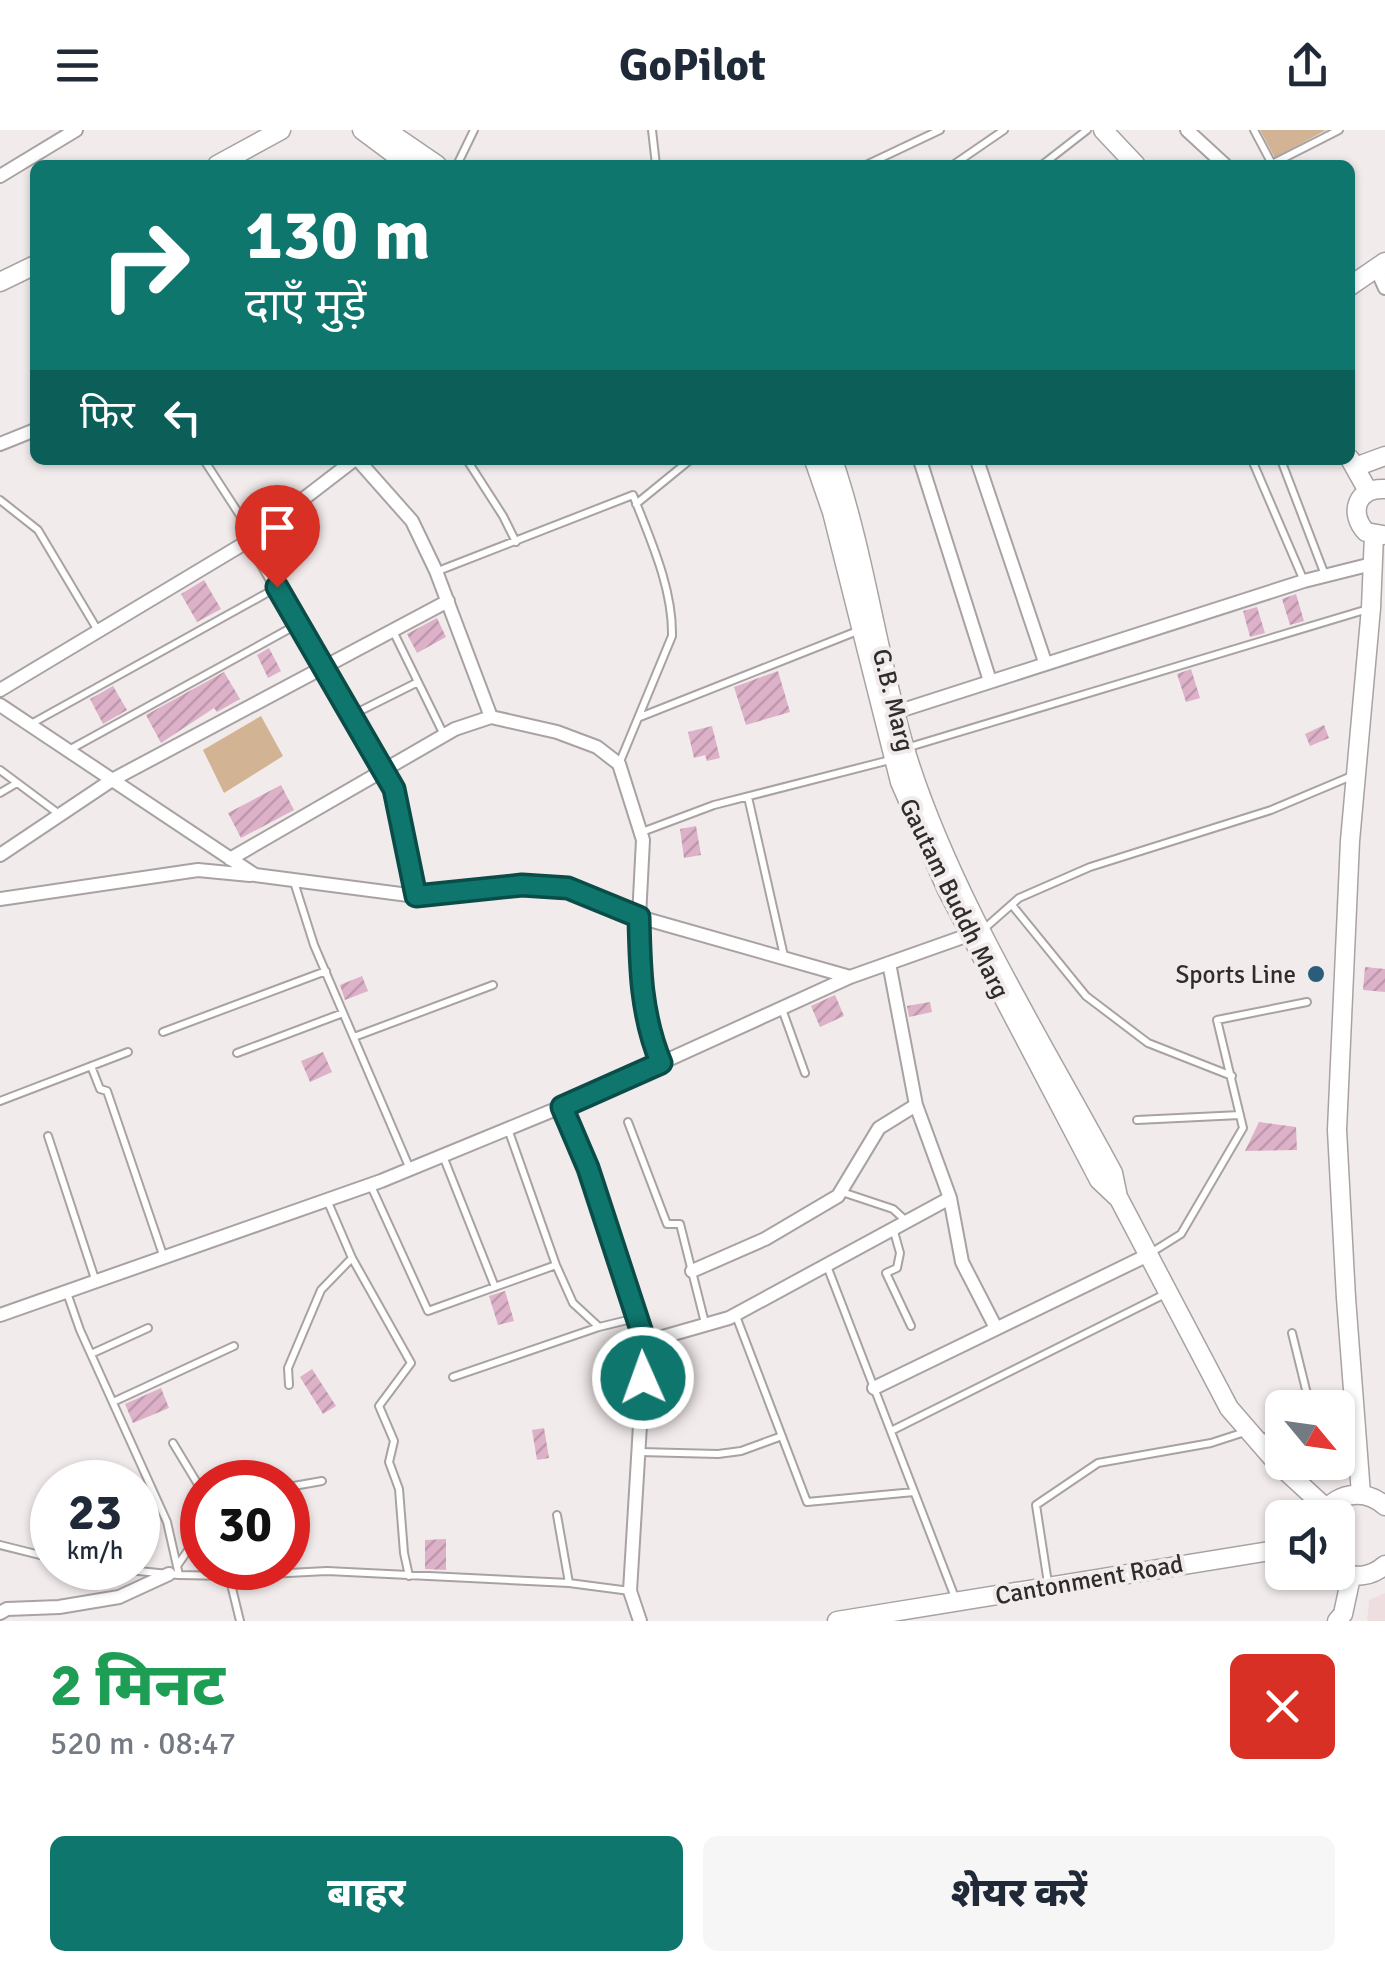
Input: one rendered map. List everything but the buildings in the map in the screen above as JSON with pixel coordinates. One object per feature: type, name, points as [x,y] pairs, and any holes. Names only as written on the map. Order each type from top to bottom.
[{"type":"street","points":[[0,176],[76,130]]},
{"type":"street","points":[[227,160],[281,130]]},
{"type":"street","points":[[362,130],[402,160]]},
{"type":"street","points":[[386,130],[431,160]]},
{"type":"street","points":[[1103,130],[1131,160]]},
{"type":"street","points":[[1187,130],[1220,160]]},
{"type":"street","points":[[1355,282],[1380,265],[1385,288]]},
{"type":"street","points":[[0,282],[30,267]]},
{"type":"street","points":[[0,444],[30,432]]},
{"type":"street","points":[[1355,462],[1385,456]]},
{"type":"street","points":[[0,690],[252,539],[349,465]]},
{"type":"street","points":[[361,465],[412,521],[436,571],[491,717]]},
{"type":"street","points":[[816,465],[890,714],[1304,581],[1372,564]]},
{"type":"street","name":"G.B. Marg","points":[[834,465],[899,753],[976,933],[1113,1173],[1118,1198],[1229,1408],[1311,1500]]},
{"type":"street","points":[[922,465],[990,681]]},
{"type":"street","points":[[979,465],[1046,662]]},
{"type":"street","points":[[1353,1390],[1337,1130],[1355,775],[1372,564],[1379,535],[1366,532],[1356,519],[1357,503],[1376,490],[1354,465]]},
{"type":"street","points":[[252,539],[394,789],[416,896]]},
{"type":"street","points":[[0,856],[112,780],[448,601]]},
{"type":"street","points":[[0,706],[254,875]]},
{"type":"street","points":[[230,859],[444,736],[491,717],[557,732],[597,748],[619,764],[641,832],[640,988],[650,1038],[661,1063]]},
{"type":"street","points":[[0,899],[198,870],[416,896],[522,885],[568,888],[639,917],[850,977]]},
{"type":"street","points":[[0,1314],[370,1184],[562,1107],[850,977],[976,933]]},
{"type":"street","points":[[889,963],[916,1105],[950,1198],[962,1262],[996,1328]]},
{"type":"street","points":[[692,1271],[765,1239],[826,1204],[840,1191],[880,1128],[916,1105]]},
{"type":"street","points":[[562,1107],[588,1168],[645,1342],[630,1591],[640,1621]]},
{"type":"street","points":[[645,1342],[735,1315],[950,1198]]},
{"type":"street","points":[[874,1388],[1148,1254]]},
{"type":"street","points":[[1355,1416],[1362,1494]]},
{"type":"street","points":[[1341,1500],[1362,1494],[1385,1506]]},
{"type":"street","name":"Cantonment Road","points":[[836,1621],[1265,1552]]},
{"type":"street","points":[[1355,1575],[1366,1576],[1385,1565]]},
{"type":"street","points":[[0,1613],[7,1609],[59,1607],[120,1598],[175,1572]]},
{"type":"street","points":[[1338,1621],[1343,1614],[1344,1590]]},
{"type":"lane","points":[[459,160],[474,130]]},
{"type":"lane","points":[[652,130],[655,160]]},
{"type":"lane","points":[[877,160],[940,130]]},
{"type":"lane","points":[[960,160],[1004,130]]},
{"type":"lane","points":[[1049,160],[1088,130]]},
{"type":"lane","points":[[1254,130],[1269,160]]},
{"type":"lane","points":[[1282,160],[1339,130]]},
{"type":"lane","points":[[207,465],[252,539]]},
{"type":"lane","points":[[470,465],[516,542]]},
{"type":"lane","points":[[636,504],[684,465]]},
{"type":"lane","points":[[1254,465],[1304,581]]},
{"type":"lane","points":[[1283,465],[1325,575]]},
{"type":"lane","points":[[436,571],[633,495],[649,534],[672,614],[672,636],[619,764]]},
{"type":"lane","points":[[0,500],[38,530],[98,632]]},
{"type":"lane","points":[[29,725],[277,587]]},
{"type":"lane","points":[[641,832],[748,796],[1371,608]]},
{"type":"lane","points":[[68,751],[298,624]]},
{"type":"lane","points":[[392,630],[444,736]]},
{"type":"lane","points":[[638,718],[862,630]]},
{"type":"lane","points":[[351,716],[418,682]]},
{"type":"lane","points":[[0,770],[60,815]]},
{"type":"lane","points":[[976,933],[1020,898],[1090,867],[1271,810],[1355,775]]},
{"type":"lane","points":[[0,793],[17,783]]},
{"type":"lane","points":[[748,796],[785,958]]},
{"type":"lane","points":[[294,880],[326,971],[410,1168]]},
{"type":"lane","points":[[1012,905],[1086,996],[1148,1043],[1232,1076]]},
{"type":"lane","points":[[163,1032],[326,971]]},
{"type":"lane","points":[[354,1037],[494,985]]},
{"type":"lane","points":[[1148,1254],[1180,1234],[1243,1128],[1217,1020],[1307,1002]]},
{"type":"lane","points":[[781,1008],[805,1073]]},
{"type":"lane","points":[[237,1054],[344,1013]]},
{"type":"lane","points":[[0,1101],[128,1052]]},
{"type":"lane","points":[[91,1066],[100,1089],[107,1091],[163,1255]]},
{"type":"lane","points":[[1136,1120],[1240,1115]]},
{"type":"lane","points":[[628,1122],[666,1224],[680,1224],[706,1324]]},
{"type":"lane","points":[[508,1129],[573,1303],[599,1327]]},
{"type":"lane","points":[[48,1136],[95,1279]]},
{"type":"lane","points":[[443,1155],[494,1287]]},
{"type":"lane","points":[[370,1184],[428,1311],[556,1265]]},
{"type":"lane","points":[[840,1191],[893,1209],[899,1223],[900,1253],[897,1268],[886,1273],[911,1326]]},
{"type":"lane","points":[[327,1199],[352,1258],[410,1362],[380,1406],[394,1441],[389,1462],[400,1489],[409,1576]]},
{"type":"lane","points":[[289,1384],[288,1368],[321,1290],[352,1258]]},
{"type":"lane","points":[[827,1265],[956,1601]]},
{"type":"lane","points":[[66,1290],[167,1522],[175,1572]]},
{"type":"lane","points":[[891,1432],[1168,1293]]},
{"type":"lane","points":[[735,1315],[806,1502],[914,1492]]},
{"type":"lane","points":[[453,1377],[599,1327],[637,1318]]},
{"type":"lane","points":[[91,1354],[148,1328]]},
{"type":"lane","points":[[1292,1333],[1305,1390]]},
{"type":"lane","points":[[112,1402],[234,1346]]},
{"type":"lane","points":[[1048,1586],[1036,1505],[1098,1462],[1254,1437],[1265,1432]]},
{"type":"lane","points":[[638,1452],[718,1454],[782,1436]]},
{"type":"lane","points":[[173,1442],[184,1460]]},
{"type":"lane","points":[[310,1483],[322,1481]]},
{"type":"lane","points":[[557,1514],[569,1582]]},
{"type":"lane","points":[[0,1545],[30,1552]]},
{"type":"lane","points":[[175,1572],[180,1564]]},
{"type":"lane","points":[[160,1571],[180,1572]]},
{"type":"lane","points":[[310,1572],[569,1582],[630,1591]]},
{"type":"lane","points":[[232,1590],[240,1621]]},
{"type":"shaded area","points":[[1260,130],[1326,130],[1275,158]]},
{"type":"shaded area","points":[[261,716],[283,756],[224,793],[203,750]]},
{"type":"shaded area","points":[[1385,1593],[1385,1621],[1367,1621],[1369,1600]]},
{"type":"place","name":"Sports Line","points":[[1316,974]]},
{"type":"route","points":[[277,587],[394,789],[416,896],[522,885],[568,888],[639,917],[640,988],[650,1038],[661,1063],[562,1107],[588,1168],[645,1342],[643,1378]]}]
